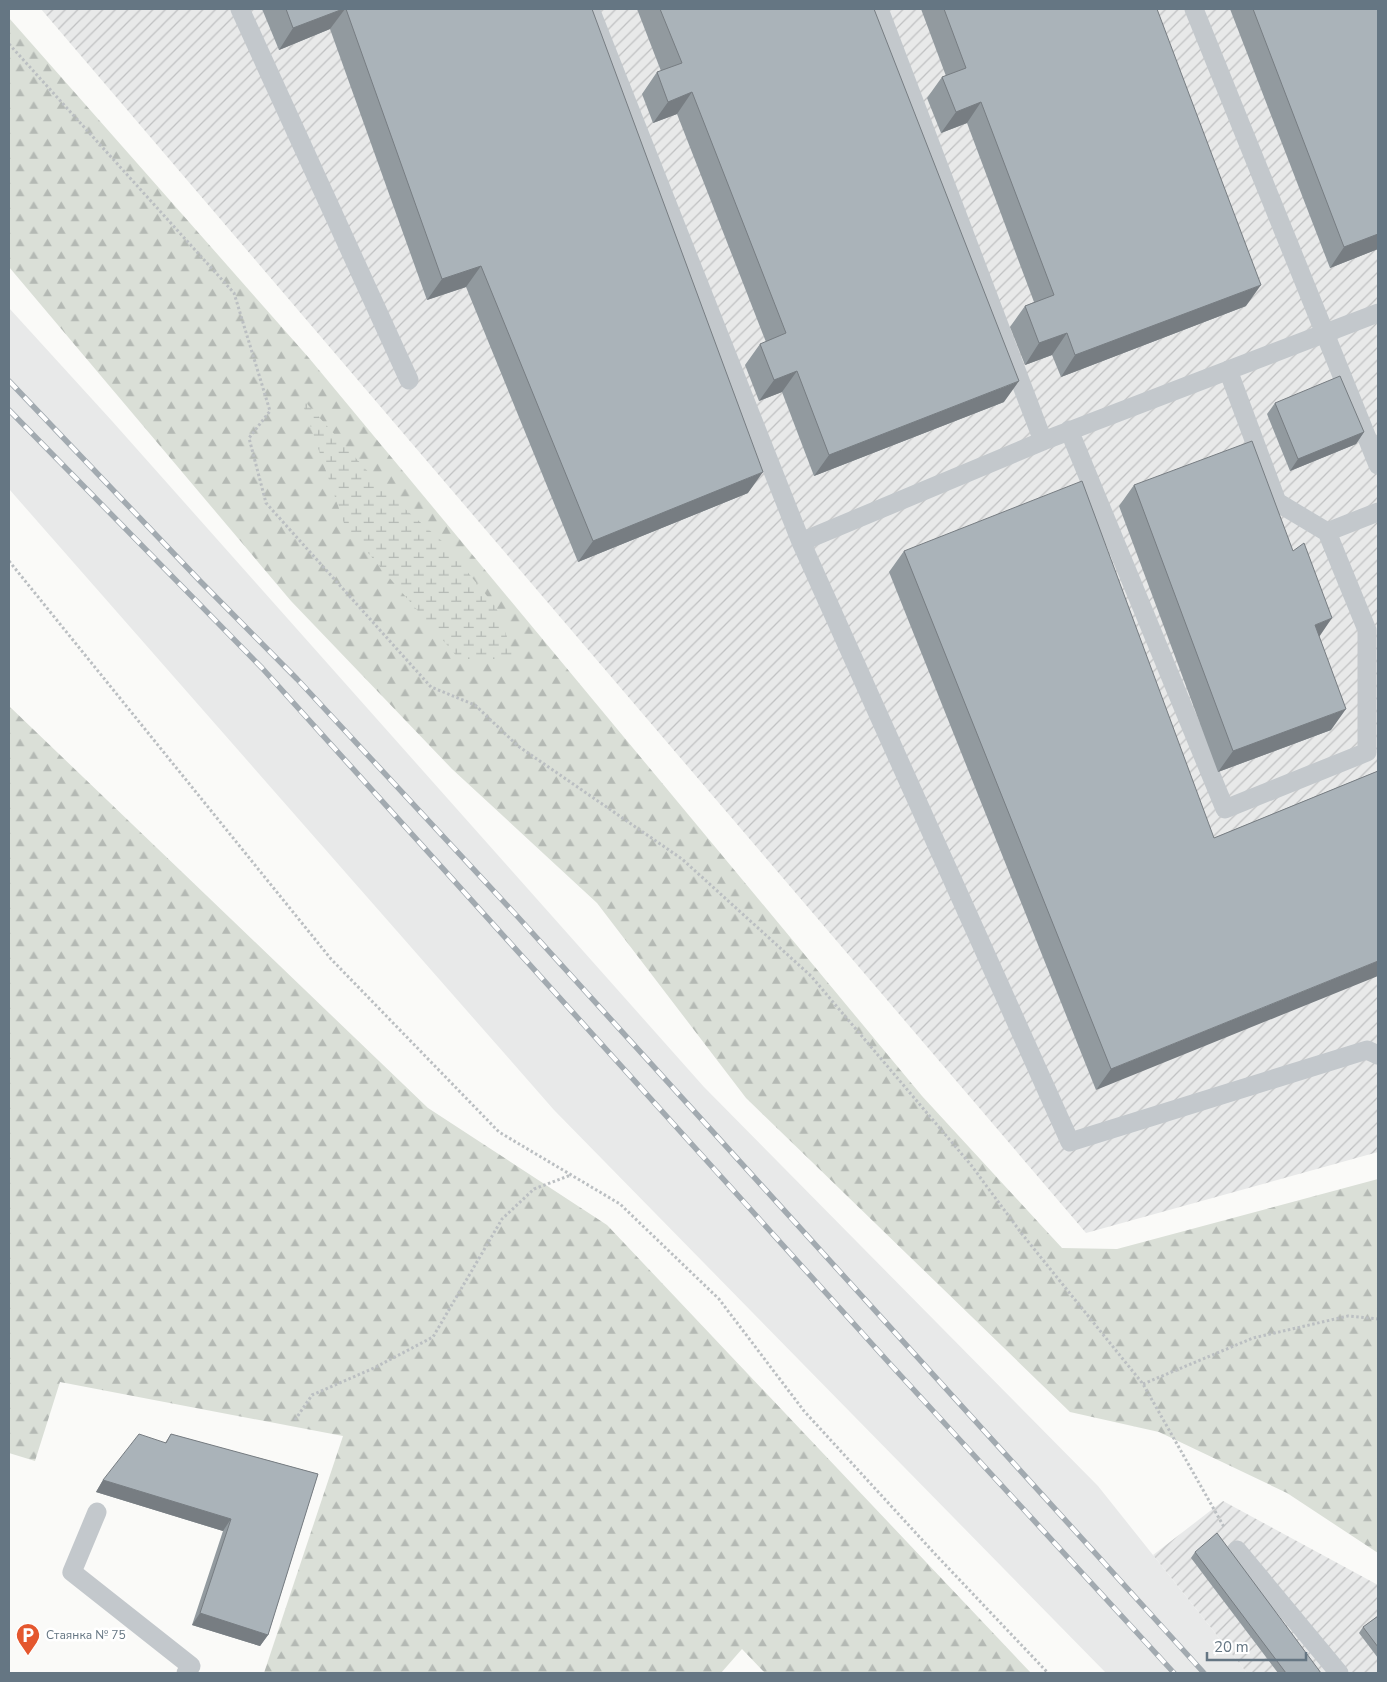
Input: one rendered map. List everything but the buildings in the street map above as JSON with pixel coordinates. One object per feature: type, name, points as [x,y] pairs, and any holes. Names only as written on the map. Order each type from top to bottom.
[{"type":"lane","points":[[240,9],[409,380]]},
{"type":"lane","points":[[590,9],[801,542],[1070,1142],[1367,1050],[1378,1055]]},
{"type":"lane","points":[[879,9],[1043,441]]},
{"type":"lane","points":[[1194,9],[1378,465]]},
{"type":"lane","points":[[801,542],[1069,430],[1378,313]]},
{"type":"lane","points":[[1069,430],[1225,809],[1366,752],[1367,630],[1327,532],[1277,502],[1228,370]]},
{"type":"lane","points":[[1327,532],[1378,512]]},
{"type":"lane","points":[[97,1512],[72,1572],[191,1666],[186,1673]]},
{"type":"lane","points":[[1237,1550],[1339,1673]]},
{"type":"path","points":[[9,44],[234,293],[270,411],[249,438],[266,503],[431,687],[475,705],[518,746],[682,859],[811,976],[971,1165],[1022,1234],[1143,1384],[1237,1550]]},
{"type":"path","points":[[9,560],[331,959],[499,1132],[620,1204],[719,1299],[804,1410],[1048,1673]]},
{"type":"path","points":[[295,1420],[312,1395],[374,1368],[433,1337],[502,1219],[534,1189],[571,1175]]},
{"type":"path","points":[[1143,1384],[1253,1338],[1348,1316],[1378,1319]]},
{"type":"shaded area","points":[[41,9],[1378,9],[1378,1152],[1086,1233]]},
{"type":"shaded area","points":[[9,308],[112,421],[704,1087],[1098,1486],[1247,1673],[1106,1673],[554,1110],[9,489]]},
{"type":"shaded area","points":[[1223,1501],[1378,1585],[1378,1673],[1247,1673],[1153,1555]]},
{"type":"green space","points":[[9,18],[309,358],[922,1096],[1062,1248],[1117,1249],[1378,1179],[1378,1553],[1287,1493],[1159,1432],[1070,1412],[746,1098],[597,903],[452,769],[291,601],[9,267]]},
{"type":"green space","points":[[300,396],[389,495],[443,542],[496,607],[515,659],[459,659],[345,526]]},
{"type":"green space","points":[[9,706],[428,1108],[607,1225],[1031,1673],[765,1673],[742,1649],[721,1673],[264,1673],[343,1436],[60,1382],[35,1461],[9,1453]]},
{"type":"railway","points":[[9,381],[200,581],[297,679],[517,916],[1204,1673]]},
{"type":"railway","points":[[9,410],[262,668],[891,1365],[1174,1673]]},
{"type":"place","name":"Стаянка № 75","points":[[28,1656]]}]
